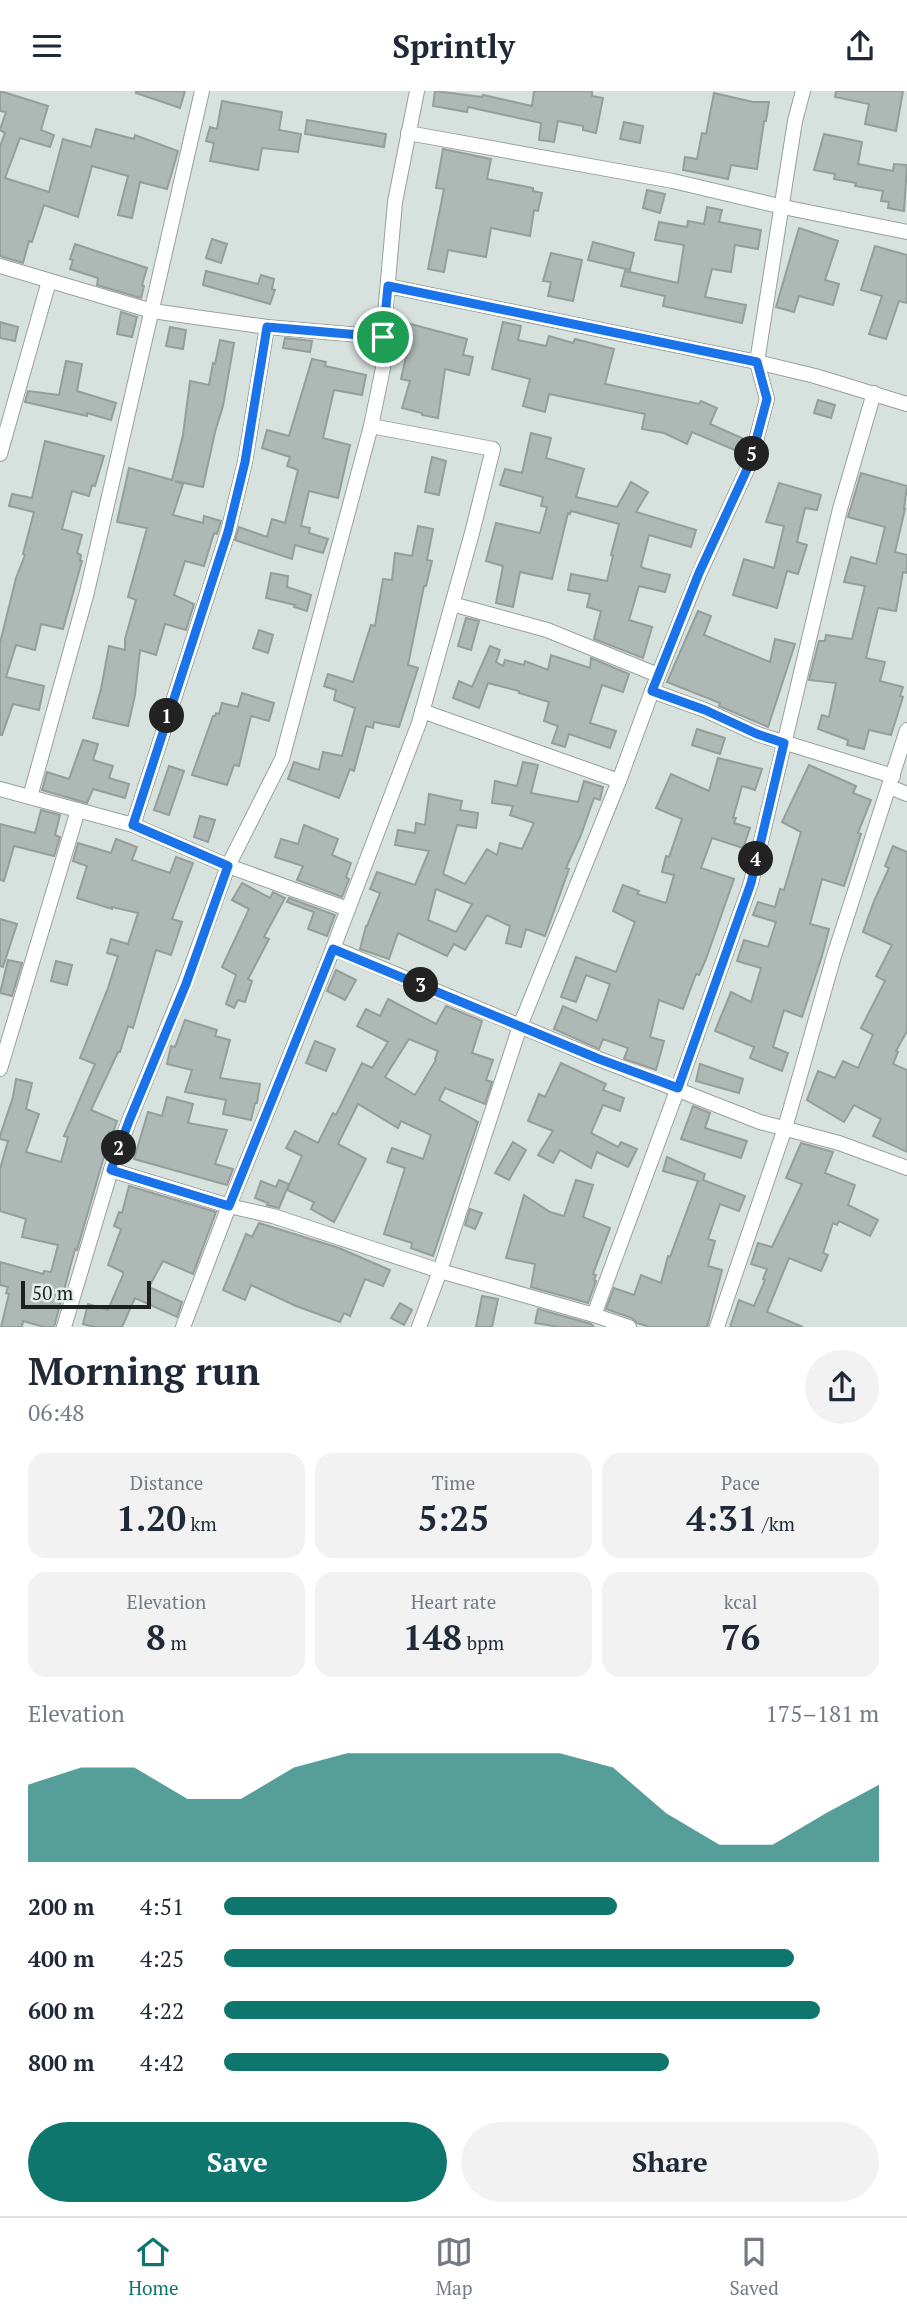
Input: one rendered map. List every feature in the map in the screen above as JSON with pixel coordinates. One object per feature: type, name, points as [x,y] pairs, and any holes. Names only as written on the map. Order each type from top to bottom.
[{"type":"street","points":[[30,797],[87,592],[202,91]]},
{"type":"street","points":[[64,1327],[111,1170],[129,1121],[186,984],[228,866],[282,759],[383,368],[383,337],[395,202],[417,91]]},
{"type":"street","points":[[419,1327],[520,1026],[699,573],[750,463],[767,399],[757,362],[795,121],[803,91]]},
{"type":"street","points":[[408,133],[673,181],[907,232]]},
{"type":"street","points":[[0,266],[152,311],[267,327],[383,337]]},
{"type":"street","points":[[0,454],[49,281]]},
{"type":"street","points":[[388,286],[757,362],[816,376],[907,404]]},
{"type":"street","points":[[133,825],[228,532],[245,462],[267,327]]},
{"type":"street","points":[[594,1315],[751,883],[840,509],[874,393]]},
{"type":"street","points":[[183,1327],[333,949],[422,711],[493,449],[370,426]]},
{"type":"street","points":[[452,604],[547,630],[658,675]]},
{"type":"street","points":[[652,691],[705,710],[757,734],[892,781],[907,793]]},
{"type":"street","points":[[422,711],[619,781]]},
{"type":"street","points":[[717,1327],[785,1128],[834,956],[907,730]]},
{"type":"street","points":[[0,789],[133,825],[228,866],[348,909]]},
{"type":"street","points":[[0,1069],[78,810]]},
{"type":"street","points":[[333,949],[760,1122],[839,1143],[907,1168]]},
{"type":"street","points":[[111,1170],[229,1206],[273,1216],[440,1271],[594,1315],[608,1323],[629,1327]]},
{"type":"building","points":[[0,91],[48,106],[41,130],[54,135],[50,147],[20,138],[5,178],[49,192],[63,139],[91,147],[96,129],[134,139],[135,135],[178,151],[167,189],[140,182],[132,218],[118,215],[128,176],[92,166],[78,217],[44,205],[23,263],[0,256],[0,146],[5,133],[0,130],[6,112],[0,111]]},
{"type":"building","points":[[136,91],[185,91],[180,108]]},
{"type":"building","points":[[435,91],[483,95],[532,106],[534,91],[592,91],[592,96],[603,98],[596,133],[583,130],[583,126],[558,121],[554,142],[539,140],[541,123],[468,107],[467,112],[433,106]]},
{"type":"building","points":[[836,91],[903,91],[896,131],[865,124],[869,104],[835,97]]},
{"type":"building","points":[[714,93],[753,102],[769,102],[757,169],[731,165],[728,179],[683,170],[685,157],[697,159],[702,133],[706,134]]},
{"type":"building","points":[[222,101],[282,112],[279,130],[301,134],[298,152],[262,148],[258,170],[210,161],[214,143],[206,141],[210,127],[217,129]]},
{"type":"building","points":[[307,120],[386,134],[384,147],[305,134]]},
{"type":"building","points":[[624,122],[643,126],[640,143],[620,139]]},
{"type":"building","points":[[824,134],[862,142],[858,164],[893,171],[894,164],[907,165],[904,211],[888,208],[889,202],[881,201],[883,191],[855,186],[856,183],[834,179],[835,174],[814,170]]},
{"type":"building","points":[[443,149],[491,159],[487,179],[533,188],[533,191],[542,193],[538,211],[534,210],[530,236],[491,228],[486,257],[448,250],[444,272],[428,269],[444,189],[436,188]]},
{"type":"building","points":[[647,190],[665,194],[660,213],[643,208]]},
{"type":"building","points":[[707,207],[722,210],[719,222],[761,230],[758,249],[735,245],[731,272],[712,269],[705,297],[746,305],[742,323],[663,306],[665,296],[621,286],[625,271],[678,283],[684,245],[655,240],[659,222],[687,227],[688,221],[704,224]]},
{"type":"building","points":[[799,228],[838,241],[825,280],[839,284],[833,305],[799,296],[794,312],[776,307]]},
{"type":"building","points":[[212,239],[227,244],[221,263],[206,258]]},
{"type":"building","points":[[593,242],[634,253],[630,270],[588,260]]},
{"type":"building","points":[[75,244],[147,268],[141,298],[97,285],[98,278],[70,269]]},
{"type":"building","points":[[875,246],[907,255],[907,303],[899,301],[886,339],[869,334],[882,296],[861,290]]},
{"type":"building","points":[[551,253],[582,260],[573,301],[548,296],[551,282],[543,281]]},
{"type":"building","points":[[206,271],[258,284],[261,275],[274,279],[272,289],[275,290],[270,304],[203,285]]},
{"type":"building","points":[[121,312],[137,317],[132,337],[117,334]]},
{"type":"building","points":[[0,322],[18,327],[15,341],[0,338]]},
{"type":"building","points":[[403,322],[467,339],[463,355],[473,357],[469,375],[445,369],[438,418],[402,408],[410,381],[401,379],[409,344],[398,342]]},
{"type":"building","points":[[503,322],[521,326],[518,340],[546,346],[549,336],[573,343],[575,339],[614,349],[605,384],[699,404],[701,401],[717,408],[710,424],[742,438],[737,451],[692,432],[687,444],[664,433],[642,429],[645,414],[549,394],[545,412],[523,406],[530,379],[492,369]]},
{"type":"building","points":[[170,327],[186,330],[183,349],[166,346]]},
{"type":"building","points":[[285,338],[312,341],[310,352],[283,348]]},
{"type":"building","points":[[220,340],[234,343],[223,406],[203,487],[175,481],[183,484],[173,515],[203,523],[204,516],[221,521],[217,534],[214,533],[204,566],[185,561],[174,595],[194,604],[186,630],[165,624],[156,655],[140,650],[128,726],[93,718],[109,646],[125,650],[125,639],[136,600],[128,597],[147,528],[117,522],[129,468],[172,480],[183,435],[190,381],[209,385]]},
{"type":"building","points":[[312,359],[326,362],[325,366],[366,375],[362,395],[334,390],[323,438],[350,445],[338,498],[309,491],[301,526],[310,528],[309,533],[328,539],[323,553],[295,545],[292,559],[235,540],[239,527],[267,537],[272,519],[285,523],[298,470],[287,466],[290,457],[262,448],[267,430],[289,436]]},
{"type":"building","points":[[66,361],[82,364],[77,391],[116,403],[111,420],[25,402],[28,391],[59,395]]},
{"type":"building","points":[[818,400],[835,405],[831,418],[814,413]]},
{"type":"building","points":[[531,433],[551,438],[546,458],[584,469],[576,497],[617,507],[631,482],[648,492],[636,512],[696,530],[691,547],[649,535],[641,566],[670,575],[665,592],[639,586],[629,620],[652,627],[643,658],[594,639],[601,611],[587,607],[590,594],[568,590],[571,574],[607,581],[619,524],[571,511],[568,513],[552,579],[520,572],[513,607],[496,603],[503,566],[486,561],[496,523],[540,533],[547,507],[541,506],[543,497],[500,485],[505,469],[522,473]]},
{"type":"building","points":[[45,441],[104,456],[95,486],[92,485],[89,496],[72,491],[62,529],[82,535],[77,553],[81,555],[82,561],[63,629],[41,624],[35,650],[16,645],[6,677],[44,686],[39,710],[13,704],[0,735],[0,643],[34,512],[9,506],[12,494],[32,498]]},
{"type":"building","points":[[432,457],[446,461],[439,495],[425,492]]},
{"type":"building","points":[[861,473],[907,486],[905,509],[895,552],[907,555],[907,573],[903,572],[896,611],[878,608],[866,658],[885,662],[880,681],[903,687],[900,696],[903,697],[891,735],[869,730],[864,749],[847,745],[848,740],[818,729],[822,715],[829,717],[836,683],[809,680],[819,641],[825,641],[826,635],[852,639],[865,586],[844,582],[851,557],[876,564],[885,527],[848,517]]},
{"type":"building","points":[[779,483],[821,495],[817,510],[805,508],[797,542],[807,545],[798,574],[787,571],[777,608],[733,595],[744,559],[774,568],[784,526],[766,522]]},
{"type":"building","points":[[418,526],[433,529],[427,560],[432,561],[424,586],[408,665],[418,668],[399,727],[374,722],[373,728],[366,726],[354,771],[350,769],[339,798],[288,779],[294,762],[319,770],[323,752],[342,756],[355,708],[334,700],[336,690],[324,686],[328,674],[353,682],[371,625],[375,626],[383,579],[392,580],[395,553],[412,556]]},
{"type":"building","points":[[271,573],[288,576],[287,587],[311,595],[307,611],[266,598]]},
{"type":"building","points":[[698,611],[711,616],[704,635],[770,662],[775,639],[795,644],[768,727],[719,706],[720,703],[667,682]]},
{"type":"building","points":[[466,618],[479,621],[471,650],[458,646]]},
{"type":"building","points":[[259,630],[273,635],[268,653],[253,648]]},
{"type":"building","points":[[490,646],[500,650],[496,662],[503,666],[505,660],[524,665],[525,661],[548,670],[551,655],[590,668],[591,658],[629,674],[623,692],[602,685],[590,723],[616,731],[610,748],[569,734],[565,747],[552,743],[558,726],[544,721],[549,702],[519,691],[488,683],[479,708],[453,698],[459,681],[472,687]]},
{"type":"building","points":[[242,693],[274,703],[269,721],[251,716],[239,766],[234,765],[227,785],[192,775],[213,716],[219,714],[222,703],[238,707]]},
{"type":"building","points":[[697,729],[725,738],[720,754],[692,745]]},
{"type":"building","points":[[83,740],[98,744],[93,760],[113,766],[109,778],[129,784],[125,798],[93,789],[87,803],[42,790],[47,772],[69,779]]},
{"type":"building","points":[[718,758],[762,769],[755,790],[742,786],[733,818],[736,818],[734,823],[750,828],[743,848],[712,838],[701,868],[734,879],[706,959],[699,975],[696,974],[683,1009],[659,1000],[650,1037],[664,1041],[656,1070],[624,1059],[628,1048],[603,1039],[599,1049],[554,1029],[563,1006],[597,1021],[610,984],[586,975],[576,1002],[561,997],[576,957],[616,972],[635,922],[613,911],[623,885],[639,891],[637,894],[666,903],[674,875],[662,872],[682,819],[656,808],[671,774],[709,791]]},
{"type":"building","points":[[523,762],[538,765],[531,793],[578,802],[584,781],[603,787],[600,800],[594,798],[566,868],[569,869],[545,936],[526,929],[521,947],[506,943],[510,926],[487,915],[465,950],[454,944],[447,956],[398,933],[389,959],[360,949],[380,893],[370,889],[377,872],[415,885],[429,851],[395,845],[398,830],[415,833],[416,823],[425,825],[429,794],[462,801],[460,810],[478,813],[476,828],[457,825],[443,874],[465,884],[487,849],[497,855],[500,843],[522,849],[534,823],[510,815],[513,806],[492,803],[495,781],[517,786]],"holes":[[[436,889],[472,904],[456,932],[428,920]]]},
{"type":"building","points":[[809,765],[856,786],[853,793],[871,800],[858,833],[861,834],[844,886],[822,879],[810,924],[829,929],[802,1017],[784,1010],[773,1047],[788,1053],[782,1071],[750,1058],[754,1047],[715,1031],[731,992],[751,1002],[761,968],[737,961],[744,940],[768,947],[776,922],[753,915],[758,902],[775,907],[780,889],[784,890],[801,832],[782,822]]},
{"type":"building","points":[[169,766],[184,771],[169,815],[154,810]]},
{"type":"building","points":[[41,810],[60,815],[55,835],[60,837],[54,856],[14,846],[4,881],[0,880],[0,824],[35,833]]},
{"type":"building","points":[[200,816],[215,820],[208,842],[194,837]]},
{"type":"building","points":[[304,825],[338,839],[332,855],[351,863],[346,877],[349,879],[342,897],[297,880],[303,866],[275,857],[281,839],[298,844]]},
{"type":"building","points":[[116,839],[137,847],[132,860],[170,873],[176,857],[193,863],[172,919],[182,922],[171,955],[156,950],[133,1028],[128,1026],[120,1052],[91,1110],[117,1121],[77,1250],[75,1249],[54,1327],[23,1321],[22,1327],[1,1327],[9,1294],[6,1293],[8,1287],[0,1285],[0,1262],[43,1274],[44,1271],[51,1272],[58,1245],[22,1237],[26,1219],[0,1211],[0,1169],[8,1141],[0,1139],[0,1136],[16,1079],[32,1083],[26,1109],[39,1114],[26,1152],[61,1162],[68,1137],[64,1136],[95,1064],[80,1058],[118,956],[107,953],[111,939],[128,944],[138,913],[112,909],[77,898],[87,866],[73,861],[78,843],[111,853]]},
{"type":"building","points":[[893,846],[907,852],[907,1031],[896,1051],[898,1052],[893,1064],[907,1070],[907,1152],[873,1136],[881,1119],[854,1105],[844,1122],[807,1100],[818,1071],[835,1078],[843,1061],[858,1068],[873,1035],[861,1028],[885,981],[876,976],[892,945],[863,932],[889,868],[885,866]]},
{"type":"building","points":[[242,883],[270,898],[273,892],[285,898],[264,937],[269,939],[248,979],[252,981],[245,1002],[238,1000],[234,1008],[226,1004],[236,975],[222,967],[249,909],[232,900]]},
{"type":"building","points":[[289,898],[335,915],[327,936],[308,929],[314,912],[287,902]]},
{"type":"building","points":[[0,919],[17,924],[3,967],[0,966]]},
{"type":"building","points":[[8,960],[22,963],[12,996],[0,993]]},
{"type":"building","points":[[56,961],[72,965],[67,985],[51,981]]},
{"type":"building","points":[[336,970],[356,980],[345,1000],[327,991]]},
{"type":"building","points":[[388,999],[436,1024],[446,1006],[482,1021],[472,1053],[493,1060],[486,1080],[492,1082],[485,1104],[445,1088],[439,1100],[478,1122],[433,1256],[411,1248],[412,1243],[384,1234],[405,1168],[387,1162],[392,1148],[423,1159],[431,1135],[401,1121],[398,1128],[358,1104],[338,1144],[366,1159],[334,1222],[311,1209],[314,1202],[287,1190],[302,1156],[286,1148],[295,1131],[318,1143],[333,1113],[336,1115],[362,1063],[372,1068],[388,1042],[357,1026],[366,1009],[380,1016]],"holes":[[[409,1039],[438,1051],[436,1060],[415,1095],[385,1077]]]},
{"type":"building","points":[[185,1020],[217,1030],[215,1036],[230,1040],[220,1078],[260,1084],[251,1120],[223,1114],[226,1100],[185,1092],[192,1070],[167,1064],[171,1046],[175,1047]]},
{"type":"building","points":[[315,1041],[335,1049],[326,1071],[306,1063]]},
{"type":"building","points":[[561,1063],[606,1084],[603,1090],[624,1098],[620,1111],[603,1105],[591,1133],[618,1147],[621,1142],[637,1149],[628,1167],[597,1152],[591,1168],[560,1150],[553,1163],[538,1155],[553,1131],[528,1121],[539,1094],[545,1097]]},
{"type":"building","points":[[700,1064],[743,1079],[739,1093],[696,1081]]},
{"type":"building","points":[[167,1097],[193,1104],[188,1123],[227,1130],[215,1164],[233,1169],[227,1185],[134,1159],[148,1112],[162,1116]]},
{"type":"building","points":[[693,1106],[710,1113],[705,1128],[747,1141],[741,1158],[681,1139]]},
{"type":"building","points":[[513,1142],[526,1150],[509,1180],[495,1173]]},
{"type":"building","points":[[801,1143],[833,1152],[825,1173],[855,1185],[848,1205],[878,1220],[870,1236],[839,1221],[837,1225],[833,1223],[823,1253],[828,1255],[821,1271],[789,1258],[767,1312],[803,1327],[730,1327],[739,1300],[754,1306],[765,1280],[763,1279],[767,1269],[751,1264],[758,1243],[772,1247],[802,1184],[786,1178]]},
{"type":"building","points":[[667,1157],[705,1174],[703,1180],[745,1196],[739,1211],[720,1204],[708,1239],[715,1241],[708,1266],[722,1270],[707,1327],[649,1327],[606,1309],[614,1288],[634,1295],[641,1275],[661,1283],[668,1256],[670,1257],[698,1181],[663,1171]]},
{"type":"building","points":[[279,1180],[289,1184],[279,1208],[255,1198],[261,1181],[276,1187]]},
{"type":"building","points":[[576,1180],[593,1185],[583,1217],[610,1228],[593,1274],[596,1275],[596,1281],[588,1303],[531,1287],[535,1264],[506,1258],[524,1195],[550,1212],[564,1216]]},
{"type":"building","points":[[129,1186],[216,1212],[193,1274],[163,1261],[149,1287],[182,1302],[177,1317],[135,1298],[122,1327],[94,1327],[83,1324],[88,1304],[108,1310],[123,1275],[123,1272],[108,1265],[121,1229],[114,1226],[119,1212],[122,1213]]},
{"type":"building","points":[[470,1209],[482,1213],[475,1229],[465,1225]]},
{"type":"building","points":[[259,1223],[339,1248],[390,1270],[383,1286],[365,1279],[350,1316],[344,1313],[340,1322],[296,1306],[251,1285],[245,1300],[223,1290],[246,1234],[252,1237]]},
{"type":"building","points":[[482,1296],[498,1299],[492,1327],[476,1327]]},
{"type":"building","points":[[400,1303],[412,1310],[404,1325],[391,1318]]},
{"type":"building","points":[[538,1309],[594,1327],[559,1327],[535,1323]]},
{"type":"route","points":[[388,286],[757,362],[767,399],[750,463],[699,573],[652,691],[784,743],[751,883],[678,1088],[599,1059],[333,949],[229,1206],[111,1170],[186,984],[228,866],[133,825],[228,532],[245,462],[267,327],[383,337],[388,286]]}]
